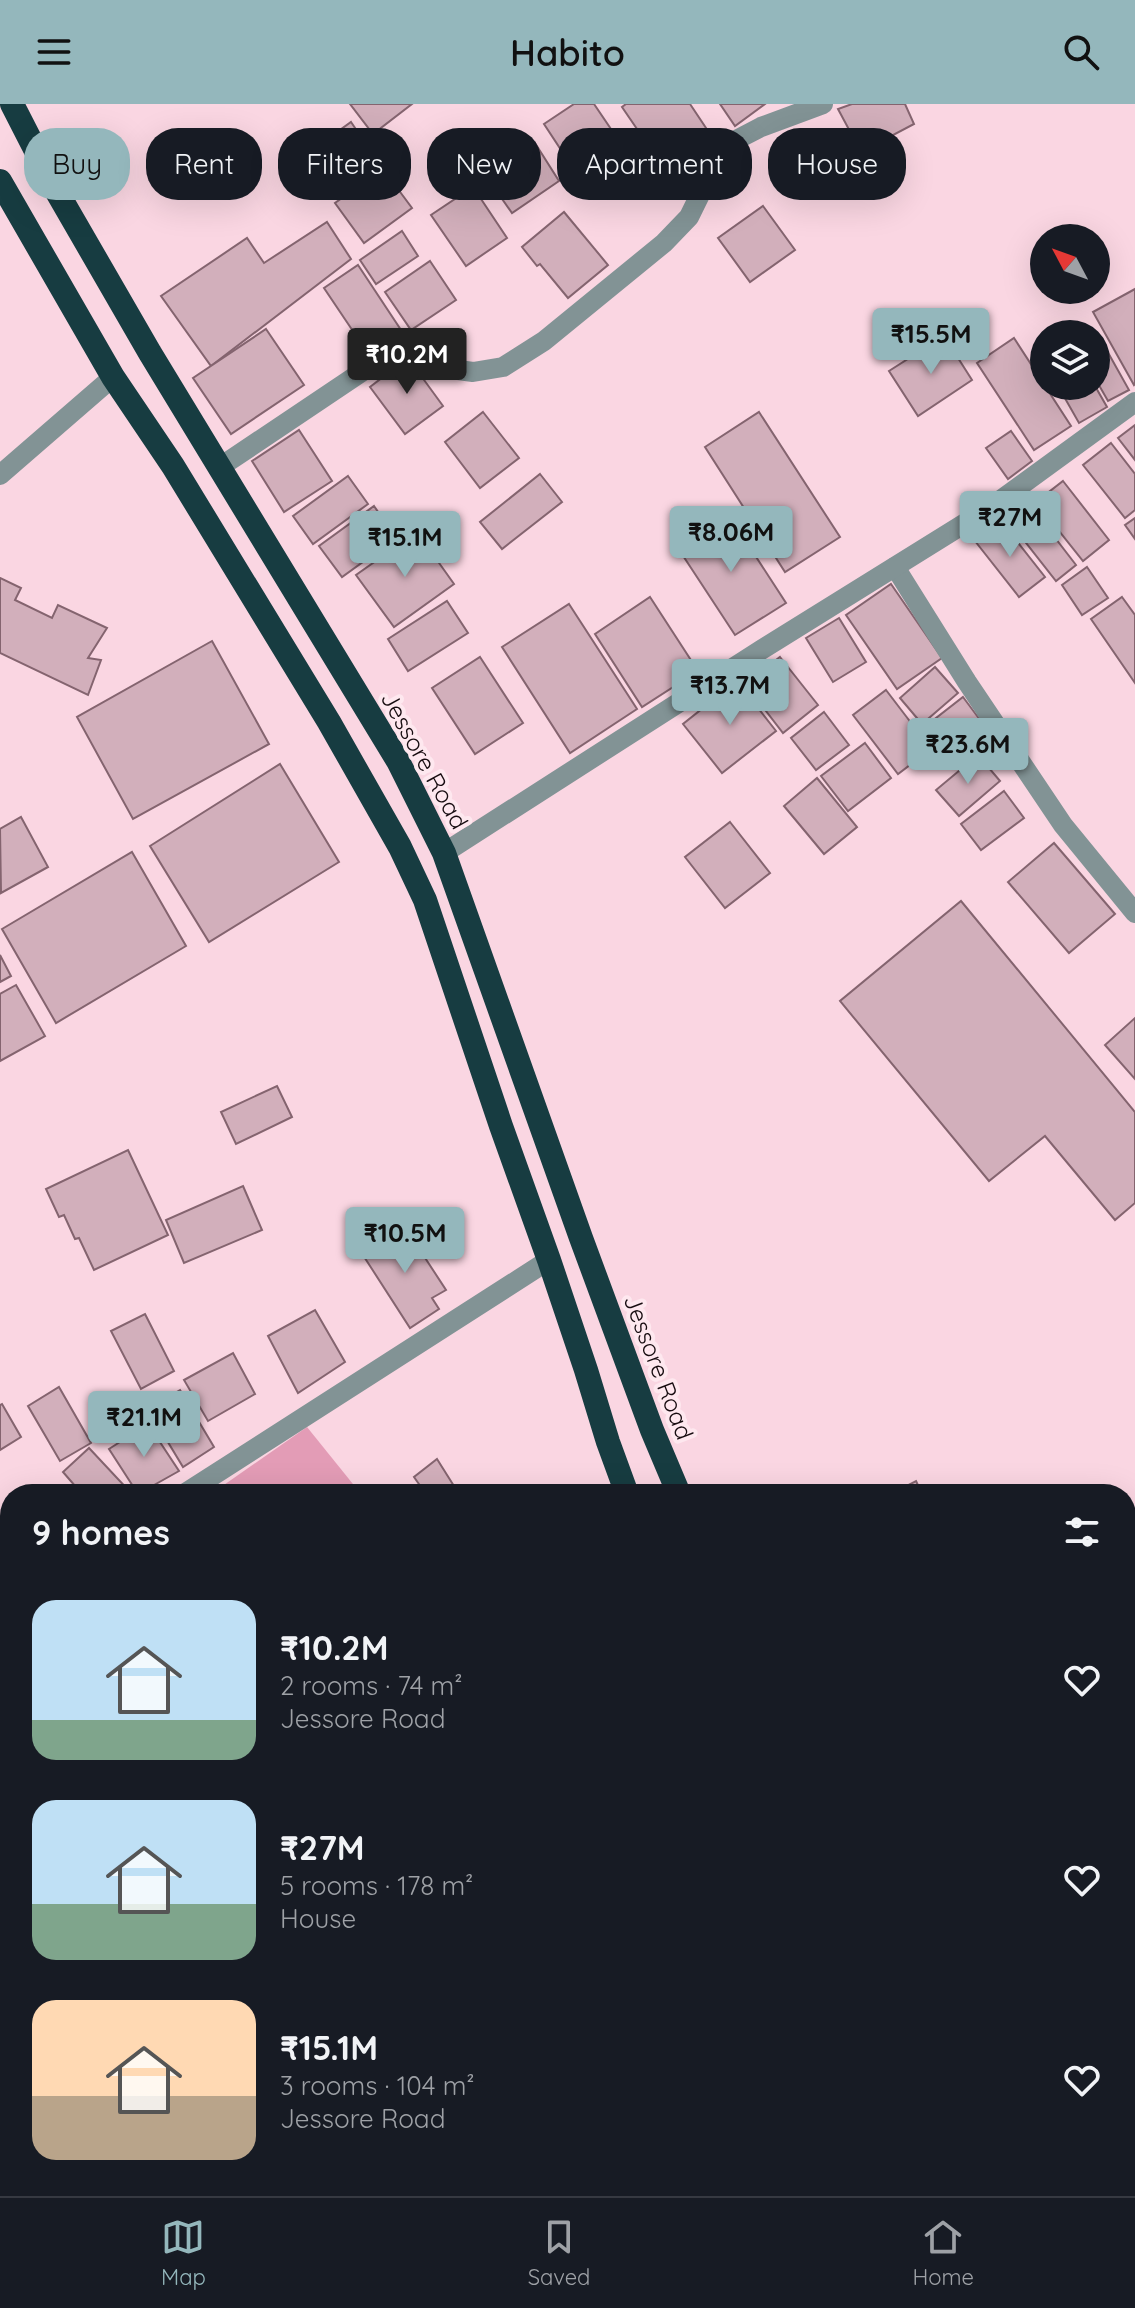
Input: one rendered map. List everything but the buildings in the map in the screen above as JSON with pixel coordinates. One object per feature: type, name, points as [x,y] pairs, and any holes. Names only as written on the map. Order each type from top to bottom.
[{"type":"highway","name":"Jessore Road","points":[[12,104],[57,192],[398,761],[444,853],[587,1253],[675,1484]]},
{"type":"highway","points":[[0,181],[113,377],[173,466],[329,722],[400,847],[425,900],[623,1484]]},
{"type":"street","points":[[220,467],[395,352],[406,349],[451,369],[473,372],[503,367],[544,341],[664,243],[689,217],[718,158],[738,139],[823,104]]},
{"type":"street","points":[[0,475],[113,377]]},
{"type":"street","points":[[444,853],[991,507],[1135,402]]},
{"type":"street","points":[[895,567],[967,682],[1063,825],[1135,913]]},
{"type":"street","points":[[200,1484],[549,1260]]},
{"type":"shaded area","points":[[307,1427],[353,1484],[225,1484]]}]
